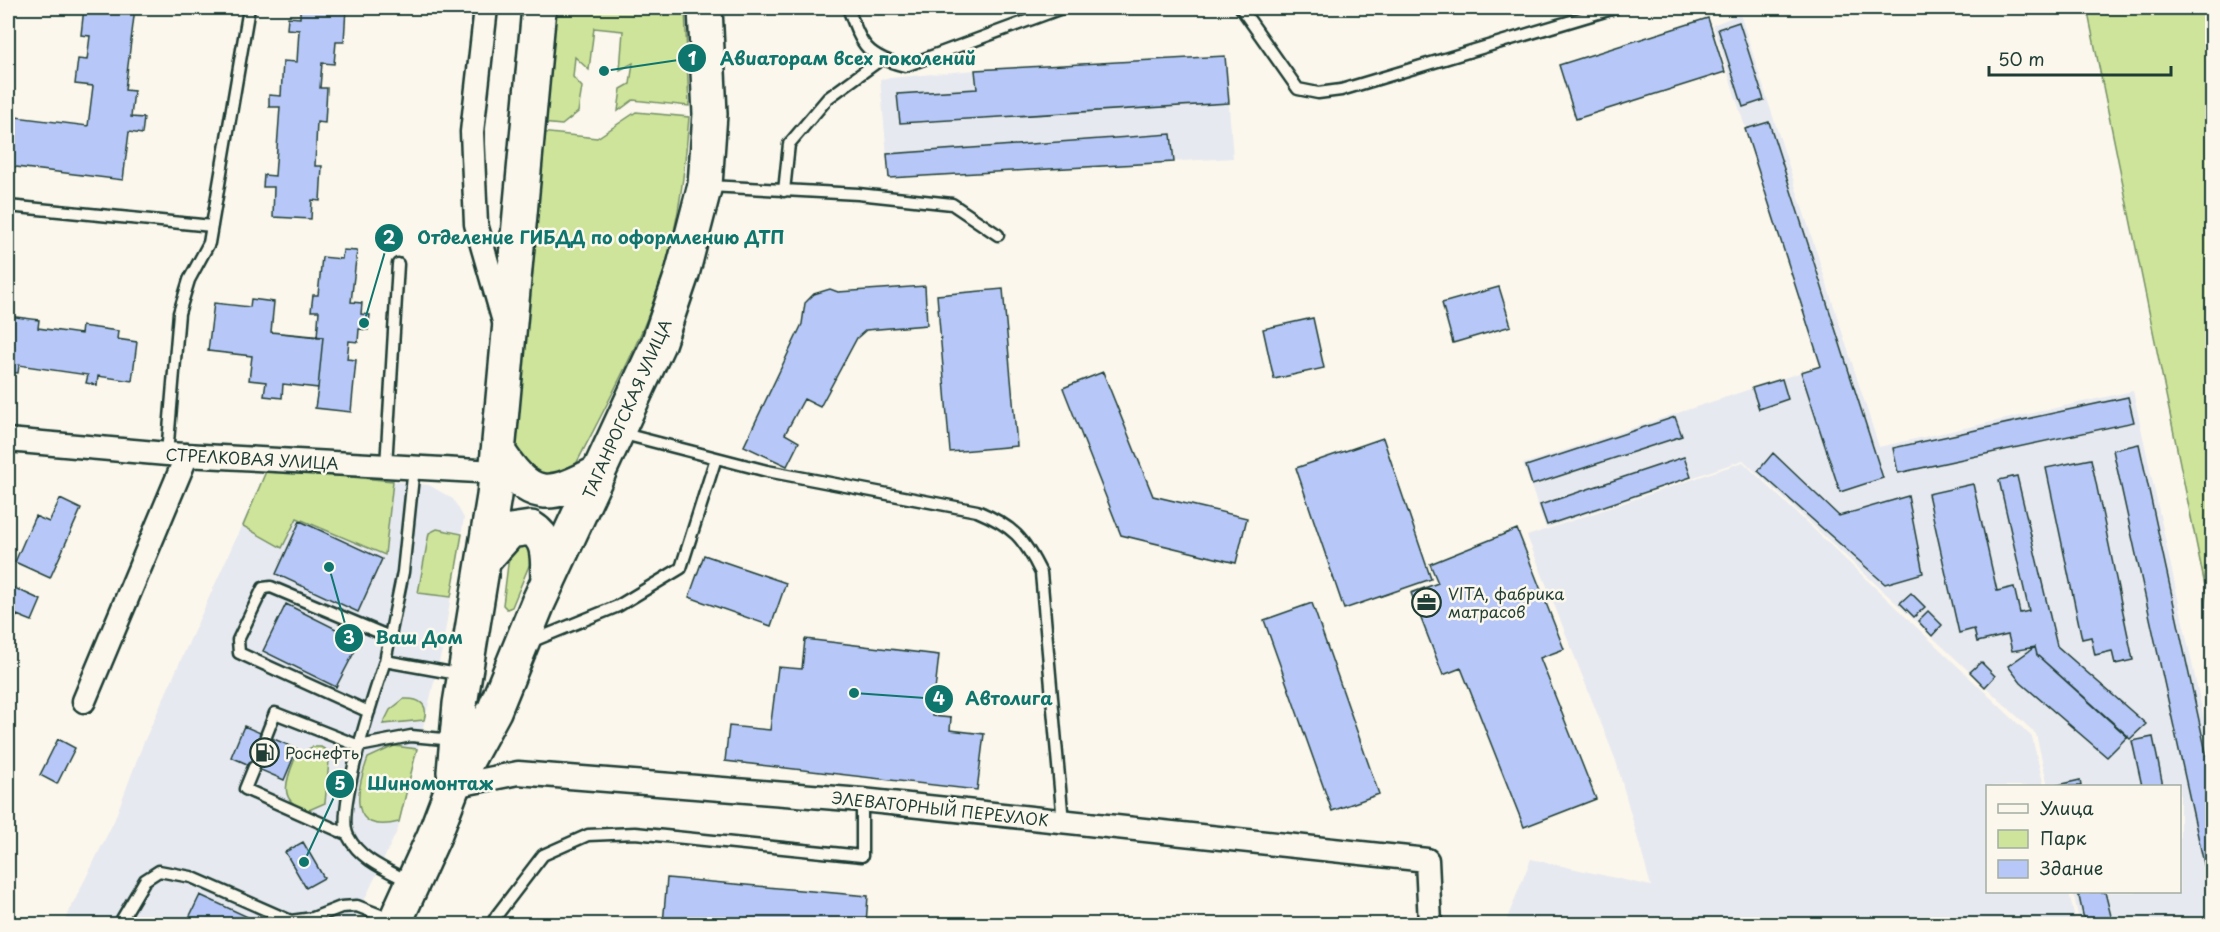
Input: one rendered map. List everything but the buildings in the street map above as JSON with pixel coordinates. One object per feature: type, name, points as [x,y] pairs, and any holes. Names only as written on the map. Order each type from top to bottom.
[{"type":"main road","name":"ТАГАНРОГСКАЯ УЛИЦА","points":[[453,786],[457,740],[485,559],[497,461],[539,8]]},
{"type":"main road","name":"ТАГАНРОГСКАЯ УЛИЦА","points":[[395,923],[453,786],[494,711],[519,646],[658,344],[682,274],[705,185],[710,114],[705,8]]},
{"type":"main road","points":[[497,461],[513,475],[538,490],[556,491],[572,487],[599,472]]},
{"type":"main road","points":[[485,559],[510,531],[531,528],[540,533],[547,547],[548,582]]},
{"type":"street","points":[[486,8],[472,132],[476,225],[509,339]]},
{"type":"street","name":"СТРЕЛКОВАЯ УЛИЦА","points":[[8,440],[177,455],[386,466],[414,467],[497,461]]},
{"type":"street","points":[[84,701],[177,455]]},
{"type":"street","name":"ЭЛЕВАТОРНЫЙ ПЕРЕУЛОК","points":[[453,786],[518,773],[862,800],[1426,860],[1430,924]]},
{"type":"lane","points":[[177,455],[179,313],[189,280],[209,243],[249,8]]},
{"type":"lane","points":[[848,8],[860,39],[880,60],[905,66],[1062,8]]},
{"type":"lane","points":[[1241,8],[1298,89],[1318,93],[1341,90],[1615,8]]},
{"type":"lane","points":[[784,191],[789,144],[828,98],[880,60]]},
{"type":"lane","points":[[705,185],[881,196],[952,204],[998,235]]},
{"type":"lane","points":[[8,206],[212,226]]},
{"type":"lane","points":[[386,466],[398,264]]},
{"type":"lane","points":[[617,432],[767,471],[977,511],[1004,522],[1027,543],[1041,573],[1064,822]]},
{"type":"lane","points":[[519,646],[618,606],[681,568],[716,458]]},
{"type":"lane","points":[[346,834],[347,799],[359,746],[385,661],[404,572],[414,467]]},
{"type":"lane","points":[[369,712],[239,653],[238,640],[263,588],[271,587],[390,638]]},
{"type":"lane","points":[[385,661],[466,675]]},
{"type":"lane","points":[[266,736],[275,712],[359,746],[411,736],[457,740]]},
{"type":"lane","points":[[254,767],[246,789],[346,834],[366,859],[413,883]]},
{"type":"lane","points":[[492,924],[543,855],[588,835],[635,834],[862,856],[862,800]]},
{"type":"lane","points":[[123,924],[122,919],[145,880],[159,871],[191,877],[291,921],[312,921],[340,907],[357,906],[395,923]]},
{"type":"shaded area","points":[[1740,14],[1879,447],[2133,391],[2212,756],[2212,924],[2080,924],[2073,893],[2181,893],[2181,785],[2048,785],[2036,734],[1743,460],[1546,528],[1523,464],[1820,366],[1713,25]]},
{"type":"shaded area","points":[[1225,56],[1233,158],[889,178],[880,79],[975,70]]},
{"type":"shaded area","points":[[1743,462],[2032,737],[2044,785],[1986,785],[1986,893],[2069,893],[2076,924],[1505,924],[1531,859],[1651,886],[1616,761],[1527,536]]},
{"type":"shaded area","points":[[267,469],[429,485],[453,499],[464,518],[442,650],[398,829],[353,924],[63,924],[114,821],[143,744]]},
{"type":"green space","points":[[553,8],[685,8],[689,106],[633,100],[618,111],[621,89],[630,84],[633,63],[620,70],[623,31],[594,28],[589,70],[575,57],[573,77],[582,87],[578,112],[562,125],[541,123]]},
{"type":"green space","points":[[2087,8],[2212,8],[2212,620]]},
{"type":"green space","points":[[636,112],[689,117],[681,195],[674,233],[664,271],[645,323],[572,472],[540,483],[510,442],[540,132],[597,138]]},
{"type":"green space","points":[[267,469],[393,481],[385,555],[297,518],[282,548],[243,526]]},
{"type":"green space","points":[[437,529],[462,534],[451,597],[418,593],[429,533]]},
{"type":"green space","points":[[528,542],[535,551],[512,607],[507,609],[503,605],[510,548]]},
{"type":"green space","points":[[404,699],[422,703],[425,710],[424,720],[383,724],[390,710]]},
{"type":"green space","points":[[394,746],[417,749],[399,822],[382,824],[371,822],[363,816],[360,807],[360,783],[368,758]]},
{"type":"green space","points":[[312,747],[321,747],[326,750],[329,761],[325,803],[309,810],[291,802],[286,789],[296,756]]},
{"type":"place","name":"Авиаторам всех поколений","points":[[604,71]]},
{"type":"place","name":"Отделение ГИБДД по оформлению ДТП","points":[[364,323]]},
{"type":"place","name":"Ваш Дом","points":[[329,567]]},
{"type":"place","name":"VITA, фабрика матрасов","points":[[1427,603]]},
{"type":"place","name":"Автолига","points":[[854,693]]},
{"type":"place","name":"Роснефть","points":[[264,753]]},
{"type":"place","name":"Шиномонтаж","points":[[304,862]]}]
